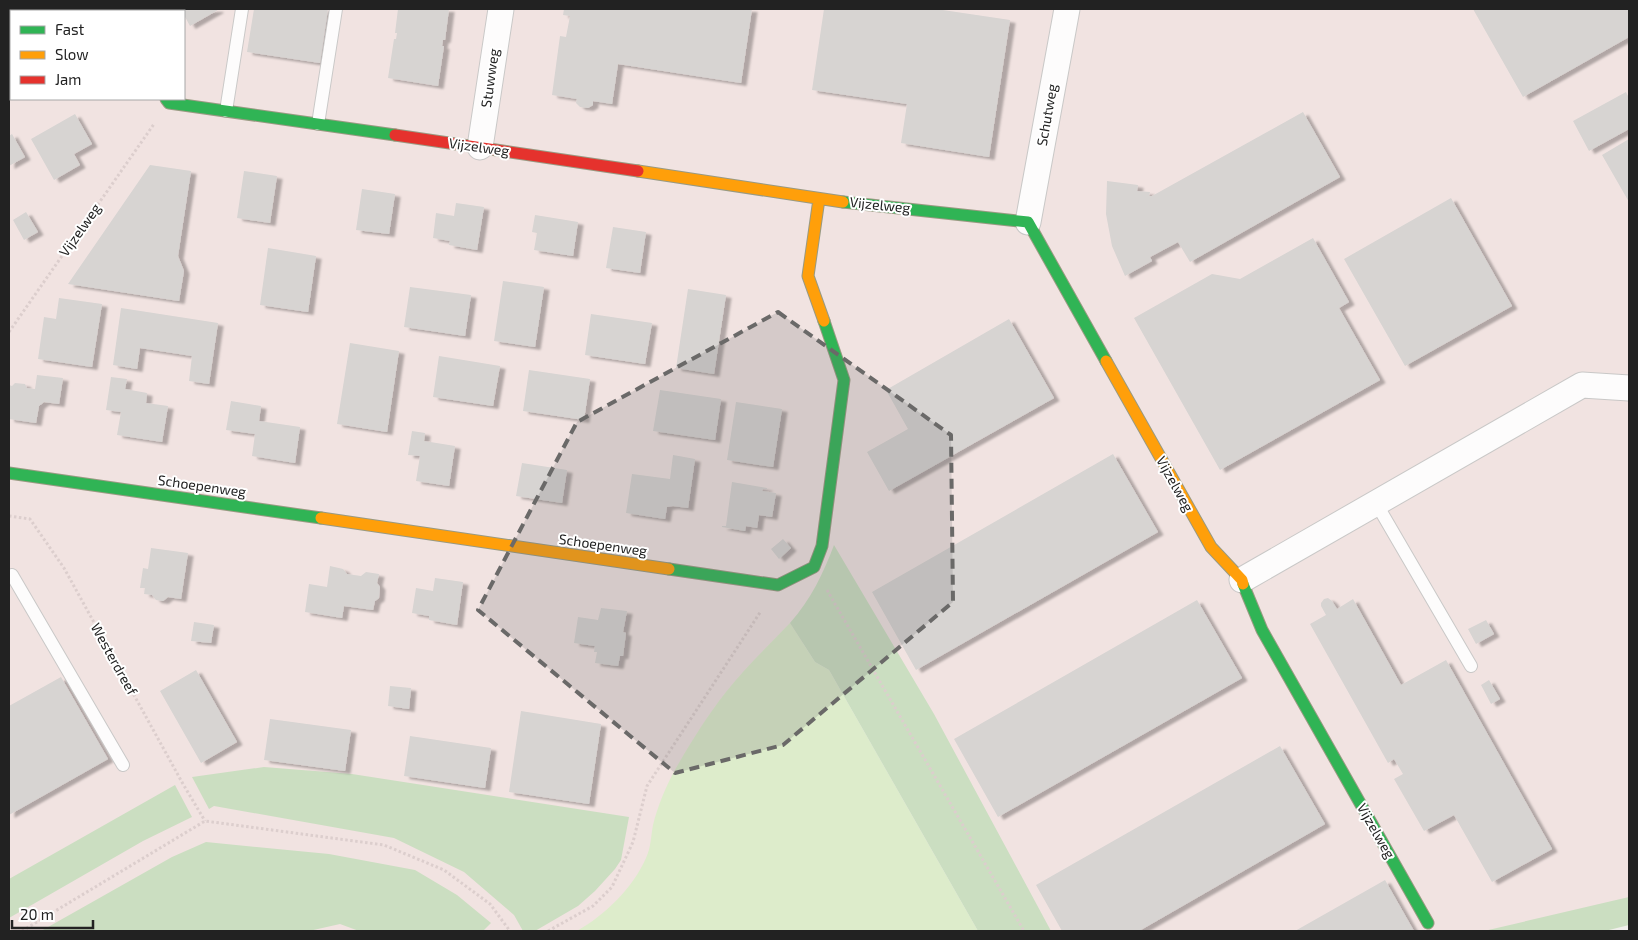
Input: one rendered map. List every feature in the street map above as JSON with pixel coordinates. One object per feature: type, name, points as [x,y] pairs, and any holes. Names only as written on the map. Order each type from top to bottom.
[{"type":"street","name":"Stuwweg","points":[[480,147],[501,9]]},
{"type":"street","name":"Schutweg","points":[[1028,222],[1067,9]]},
{"type":"street","name":"Vijzelweg","points":[[167,101],[819,199],[1028,222],[1211,547],[1242,580],[1262,630],[1428,923]]},
{"type":"street","points":[[778,585],[814,567],[822,546],[844,380],[808,276],[819,199]]},
{"type":"street","points":[[1242,580],[1582,385],[1629,388]]},
{"type":"street","name":"Schoepenweg","points":[[9,474],[778,585]]},
{"type":"lane","points":[[226,111],[242,9]]},
{"type":"lane","points":[[318,124],[336,9]]},
{"type":"lane","points":[[1376,503],[1470,666]]},
{"type":"lane","points":[[10,574],[123,765]]},
{"type":"path","name":"Vijzelweg","points":[[9,332],[167,101]]},
{"type":"path","name":"Westerdreef","points":[[9,516],[30,519],[64,568],[205,821]]},
{"type":"path","points":[[814,567],[1024,931]]},
{"type":"path","points":[[548,931],[593,906],[612,887],[633,842],[647,786],[778,585]]},
{"type":"path","points":[[22,931],[205,821],[384,845],[444,870],[490,904],[510,931]]},
{"type":"highlighted area","points":[[778,312],[951,435],[953,602],[783,745],[675,773],[478,610],[577,422]]},
{"type":"shaded area","points":[[9,9],[1629,9],[1629,911],[1556,931],[1045,931],[840,585],[618,931],[9,931]]},
{"type":"green space","points":[[834,545],[934,714],[1051,931],[978,931],[829,670],[815,662],[790,623],[816,586]]},
{"type":"green space","points":[[790,623],[815,662],[829,670],[978,931],[577,931],[608,909],[634,880],[648,854],[657,810],[672,775],[687,749],[726,692]]},
{"type":"green space","points":[[264,767],[352,774],[629,817],[621,860],[595,891],[578,906],[535,931],[523,931],[514,915],[464,872],[394,838],[214,806],[209,809],[192,777]]},
{"type":"green space","points":[[175,785],[192,817],[143,841],[9,918],[9,879]]},
{"type":"green space","points":[[206,842],[329,854],[415,870],[457,895],[491,923],[483,931],[359,931],[340,924],[309,931],[41,931],[172,857]]},
{"type":"green space","points":[[1629,897],[1629,925],[1605,931],[1484,931]]},
{"type":"building","points":[[218,9],[190,26],[185,17],[185,10],[181,10]]},
{"type":"building","points":[[254,9],[328,9],[320,63],[247,52]]},
{"type":"building","points":[[398,9],[449,9],[445,40],[443,40],[442,46],[444,46],[438,86],[388,78],[394,39],[396,39],[397,33],[395,33]]},
{"type":"building","points":[[564,9],[752,9],[741,83],[618,64],[612,104],[593,101],[593,105],[588,108],[580,107],[576,103],[577,99],[552,95],[560,36],[566,37],[570,16],[563,15]]},
{"type":"building","points":[[824,9],[936,9],[1010,20],[989,157],[901,143],[907,104],[812,90]]},
{"type":"building","points":[[1473,9],[1629,9],[1629,37],[1523,97]]},
{"type":"building","points":[[1626,92],[1629,98],[1629,129],[1589,151],[1573,121]]},
{"type":"building","points":[[1303,112],[1340,177],[1190,262],[1178,242],[1150,257],[1152,261],[1125,276],[1112,246],[1106,214],[1107,181],[1138,185],[1137,191],[1150,192],[1149,196],[1152,196]]},
{"type":"building","points":[[75,114],[92,144],[74,154],[80,165],[54,180],[31,139]]},
{"type":"building","points":[[12,134],[25,157],[9,166],[9,136]]},
{"type":"building","points":[[1629,139],[1629,202],[1602,155]]},
{"type":"building","points":[[150,165],[191,171],[178,256],[184,271],[179,301],[68,284]]},
{"type":"building","points":[[244,171],[277,176],[270,223],[237,218]]},
{"type":"building","points":[[362,189],[395,194],[389,234],[356,230]]},
{"type":"building","points":[[1451,198],[1512,306],[1405,366],[1344,259]]},
{"type":"building","points":[[456,203],[484,207],[477,250],[449,245],[450,241],[433,238],[436,213],[454,216]]},
{"type":"building","points":[[26,212],[38,232],[24,240],[13,220]]},
{"type":"building","points":[[535,215],[578,222],[573,256],[534,250],[537,233],[532,232]]},
{"type":"building","points":[[613,227],[646,232],[640,273],[606,268]]},
{"type":"building","points":[[1313,238],[1349,302],[1339,308],[1380,380],[1220,470],[1134,318],[1212,274],[1240,279]]},
{"type":"building","points":[[268,248],[316,256],[308,312],[260,305]]},
{"type":"building","points":[[503,281],[544,287],[535,347],[494,341]]},
{"type":"building","points":[[410,287],[471,295],[465,336],[404,327]]},
{"type":"building","points":[[688,289],[726,295],[714,374],[676,368]]},
{"type":"building","points":[[59,298],[102,304],[92,367],[38,359],[44,317],[56,319]]},
{"type":"building","points":[[121,308],[218,323],[209,384],[189,381],[192,356],[140,348],[137,369],[113,365]]},
{"type":"building","points":[[591,314],[652,323],[645,364],[585,355]]},
{"type":"building","points":[[1009,319],[1054,398],[889,491],[867,452],[908,429],[886,390]]},
{"type":"building","points":[[350,343],[399,351],[387,432],[337,424]]},
{"type":"building","points":[[439,356],[500,366],[493,406],[433,397]]},
{"type":"building","points":[[529,370],[590,379],[584,420],[523,411]]},
{"type":"building","points":[[37,375],[63,378],[59,404],[44,402],[39,406],[36,423],[9,419],[9,385],[12,386],[15,383],[25,384],[27,388],[35,389]]},
{"type":"building","points":[[111,377],[127,379],[125,389],[147,393],[146,403],[168,406],[162,442],[117,435],[121,412],[106,410]]},
{"type":"building","points":[[660,390],[721,399],[715,440],[653,431]]},
{"type":"building","points":[[231,401],[261,406],[259,421],[300,427],[295,463],[252,456],[255,434],[226,430]]},
{"type":"building","points":[[736,402],[782,409],[773,467],[727,460]]},
{"type":"building","points":[[412,431],[425,433],[424,441],[455,446],[449,486],[416,481],[420,456],[408,455]]},
{"type":"building","points":[[1113,454],[1158,532],[916,670],[872,592]]},
{"type":"building","points":[[673,455],[695,459],[688,508],[667,507],[665,519],[626,513],[632,474],[670,479]]},
{"type":"building","points":[[522,463],[567,470],[562,503],[516,496]]},
{"type":"building","points":[[732,482],[767,488],[762,491],[776,493],[772,517],[759,515],[757,528],[746,526],[745,531],[722,527],[726,526]]},
{"type":"building","points":[[783,539],[791,548],[779,559],[771,549]]},
{"type":"building","points":[[151,548],[188,553],[181,599],[168,597],[163,601],[156,600],[152,595],[144,594],[145,588],[140,588],[143,568],[148,569]]},
{"type":"building","points":[[330,566],[343,569],[347,574],[361,576],[366,572],[379,574],[377,583],[380,587],[379,598],[375,601],[373,610],[344,606],[342,618],[305,612],[309,584],[327,587]]},
{"type":"building","points":[[435,578],[463,582],[457,625],[429,620],[429,616],[412,613],[416,588],[433,591]]},
{"type":"building","points":[[1328,598],[1337,609],[1353,599],[1401,685],[1446,660],[1552,849],[1492,882],[1454,815],[1424,831],[1394,779],[1403,774],[1394,759],[1388,763],[1310,624],[1326,615],[1321,603],[1324,599]]},
{"type":"building","points":[[1197,600],[1242,678],[998,817],[954,739]]},
{"type":"building","points":[[601,608],[627,611],[623,632],[626,633],[623,656],[620,656],[618,666],[595,663],[597,652],[594,652],[595,646],[574,643],[578,617],[598,620]]},
{"type":"building","points":[[1486,620],[1494,634],[1476,644],[1468,629]]},
{"type":"building","points":[[194,622],[214,625],[211,643],[191,641]]},
{"type":"building","points":[[196,670],[237,742],[201,763],[160,691]]},
{"type":"building","points":[[61,677],[108,759],[9,815],[9,706]]},
{"type":"building","points":[[1489,680],[1500,699],[1491,704],[1481,685]]},
{"type":"building","points":[[390,686],[411,688],[409,709],[388,706]]},
{"type":"building","points":[[521,711],[601,724],[589,804],[509,792]]},
{"type":"building","points":[[270,719],[351,730],[345,771],[264,760]]},
{"type":"building","points":[[410,736],[491,748],[485,788],[404,776]]},
{"type":"building","points":[[1280,746],[1325,824],[1139,931],[1062,931],[1036,885]]},
{"type":"building","points":[[1385,880],[1414,931],[1295,931]]},
{"type":"traffic: fast","points":[[167,100],[169,103],[395,135]]},
{"type":"traffic: fast","points":[[843,202],[1028,222],[1106,361]]},
{"type":"traffic: fast","points":[[669,569],[778,585],[814,567],[822,546],[844,380],[824,321]]},
{"type":"traffic: fast","points":[[9,473],[321,518]]},
{"type":"traffic: fast","points":[[1243,584],[1262,630],[1428,923]]},
{"type":"traffic: slow","points":[[638,171],[843,202]]},
{"type":"traffic: slow","points":[[819,199],[808,276],[824,321]]},
{"type":"traffic: slow","points":[[1106,361],[1211,547],[1242,580],[1243,584]]},
{"type":"traffic: slow","points":[[321,518],[669,569]]},
{"type":"traffic: jam","points":[[395,135],[638,171]]}]
